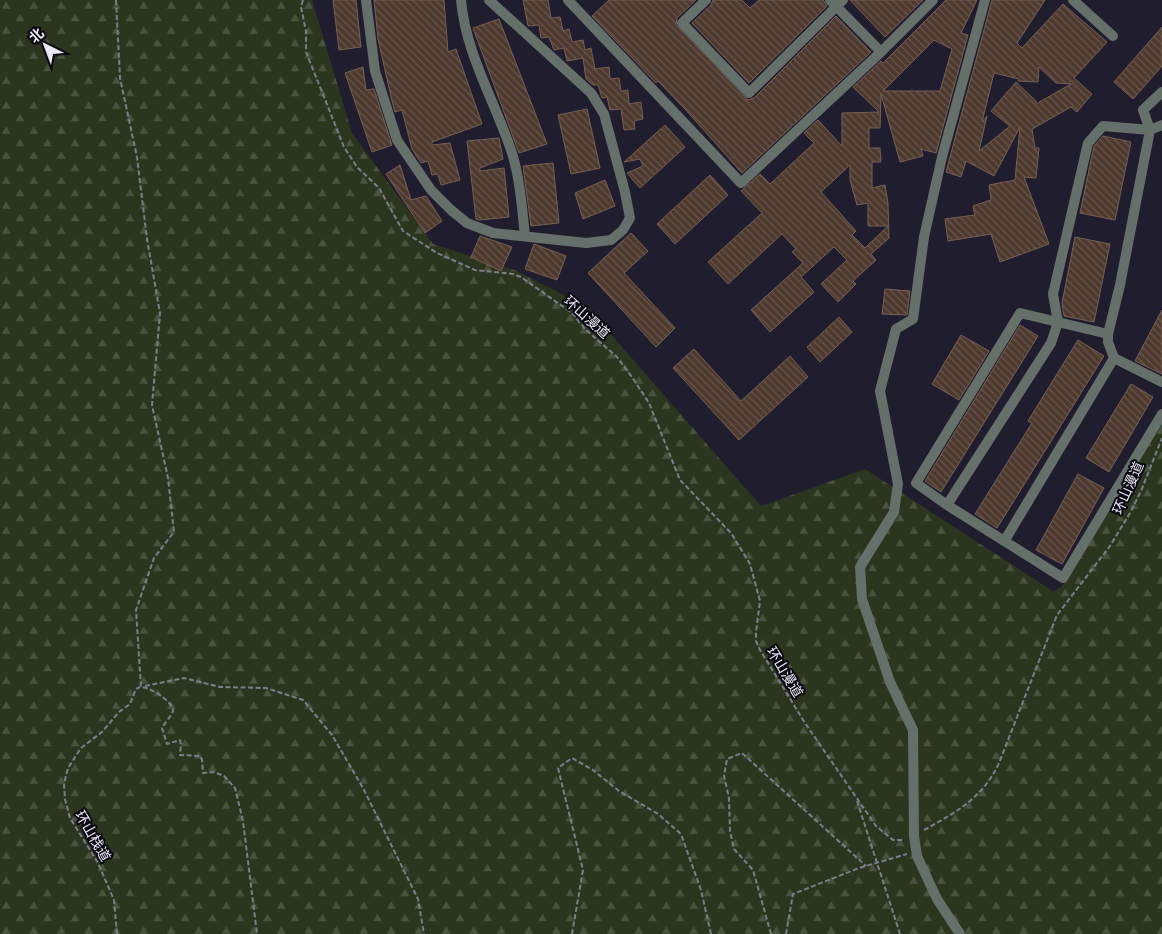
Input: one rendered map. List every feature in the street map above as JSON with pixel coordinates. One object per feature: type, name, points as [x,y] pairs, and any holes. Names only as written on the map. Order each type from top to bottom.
[{"type":"street","points":[[366,0],[375,71],[397,140],[432,190],[467,223],[493,233],[586,243],[611,240],[623,230],[630,218],[604,114],[591,93],[489,0]]},
{"type":"street","points":[[461,0],[466,30],[480,75],[512,154],[525,236]]},
{"type":"street","points":[[568,0],[741,183],[881,52],[933,0]]},
{"type":"street","points":[[706,0],[682,23],[749,93],[837,2],[881,52]]},
{"type":"street","points":[[960,934],[937,899],[916,850],[914,836],[912,730],[890,682],[862,599],[860,567],[894,512],[898,484],[880,391],[896,330],[913,319],[926,228],[985,0]]},
{"type":"street","points":[[1073,0],[1113,36]]},
{"type":"street","points":[[1162,92],[1143,110],[1150,130],[1120,285],[1108,334],[1108,342],[1114,358],[1162,382]]},
{"type":"street","points":[[947,505],[1050,342],[1058,322],[1053,294],[1088,143],[1103,126],[1150,130],[1162,125]]},
{"type":"street","points":[[1108,334],[1020,313],[916,483],[947,505],[1063,578],[1162,414]]},
{"type":"street","points":[[1005,540],[1114,358]]},
{"type":"path","points":[[116,0],[120,78],[137,157],[147,238],[160,313],[152,405],[168,478],[174,532],[154,558],[136,610],[141,687]]},
{"type":"path","name":"环山漫道","points":[[303,0],[301,7],[306,31],[306,52],[344,147],[358,167],[380,188],[403,231],[437,253],[475,270],[513,274],[540,290],[572,313],[585,329],[617,357],[632,377],[649,402],[680,480],[731,532],[750,564],[760,601],[756,641],[782,688],[855,797],[886,837],[899,841],[914,836],[965,807],[988,784],[999,763],[1057,615],[1110,546],[1130,513],[1162,438]]},
{"type":"path","points":[[141,687],[184,678],[220,687],[266,688],[303,700],[332,735],[364,788],[418,899],[424,934]]},
{"type":"path","points":[[141,687],[158,693],[172,708],[172,712],[162,728],[166,744],[180,740],[182,745],[180,755],[200,756],[203,773],[216,772],[224,776],[235,788],[243,821],[258,934]]},
{"type":"path","name":"环山栈道","points":[[116,934],[114,900],[101,869],[70,818],[65,799],[64,784],[68,768],[81,748],[102,732],[122,709],[130,704],[136,689],[141,687]]},
{"type":"path","points":[[771,934],[753,870],[734,849],[730,831],[729,798],[724,776],[727,759],[742,752],[866,866]]},
{"type":"path","points":[[572,934],[583,870],[558,768],[572,758],[593,770],[619,791],[658,814],[681,834],[701,890],[711,934]]},
{"type":"path","points":[[855,797],[900,934]]},
{"type":"path","points":[[786,934],[793,894],[866,866],[916,850]]},
{"type":"green space","points":[[0,0],[312,0],[352,133],[433,244],[517,271],[587,307],[761,506],[865,469],[1054,592],[1064,584],[1162,421],[1162,934],[0,934]]},
{"type":"building","points":[[333,0],[356,0],[361,47],[339,50]]},
{"type":"building","points":[[374,0],[444,0],[448,52],[456,49],[482,124],[432,142],[432,145],[450,143],[460,180],[441,185],[438,174],[432,175],[428,161],[421,163],[412,149],[402,110],[395,112],[392,101],[378,39]]},
{"type":"building","points":[[523,0],[548,0],[551,18],[560,17],[563,31],[569,29],[572,42],[583,40],[585,50],[591,48],[595,69],[609,67],[610,79],[619,78],[621,91],[628,90],[629,104],[641,102],[643,119],[634,121],[635,129],[624,130],[621,109],[610,110],[607,97],[602,98],[598,85],[593,85],[586,79],[583,58],[567,61],[564,48],[554,50],[549,37],[541,38],[539,25],[528,26]]},
{"type":"building","points":[[609,0],[696,0],[677,18],[676,25],[748,100],[754,98],[836,16],[871,52],[742,173],[684,108],[658,81],[656,83],[592,16]]},
{"type":"building","points":[[713,0],[742,0],[750,8],[759,0],[823,0],[827,6],[749,83],[692,23],[711,5]]},
{"type":"building","points":[[850,0],[923,0],[885,37]]},
{"type":"building","points":[[946,0],[977,0],[961,33],[968,35],[936,153],[921,149],[923,156],[900,162],[881,94],[880,128],[869,128],[869,148],[880,148],[881,162],[872,162],[872,188],[885,185],[888,203],[889,238],[871,254],[876,260],[853,281],[856,284],[838,302],[821,284],[847,260],[834,247],[801,277],[814,292],[770,332],[751,310],[803,263],[792,252],[796,249],[782,234],[728,284],[708,262],[762,213],[741,191],[760,174],[770,184],[814,143],[804,133],[818,120],[842,146],[842,113],[879,112],[853,87],[881,61],[883,63]],"holes":[[[934,40],[952,49],[940,91],[883,91]],[[850,165],[850,180],[857,205],[868,203],[868,226],[888,226],[865,248],[852,235],[856,231],[821,192]]]},
{"type":"building","points":[[992,0],[1045,0],[1017,43],[1022,48],[1063,4],[1107,42],[1074,78],[1092,94],[1077,112],[1071,107],[1032,129],[1035,148],[1039,148],[1036,178],[1024,177],[1049,244],[1000,262],[991,234],[948,241],[945,219],[975,215],[973,206],[991,200],[989,185],[1015,180],[1020,127],[994,176],[966,161],[961,177],[946,172]],"holes":[[[1039,67],[1056,83],[1071,84],[1036,104],[1036,101],[1016,82],[991,111],[1010,126],[979,151],[987,116],[982,122],[994,73],[1019,79],[1018,81],[1038,82]]]},
{"type":"building","points":[[499,19],[547,144],[519,153],[473,28]]},
{"type":"building","points":[[1162,27],[1162,66],[1133,99],[1114,82]]},
{"type":"building","points":[[363,67],[366,90],[374,89],[392,145],[372,152],[345,73]]},
{"type":"building","points":[[587,109],[600,168],[571,174],[558,115]]},
{"type":"building","points":[[665,125],[685,147],[640,188],[627,173],[643,166],[640,159],[624,162]]},
{"type":"building","points":[[1103,136],[1131,142],[1115,220],[1080,213],[1094,146]]},
{"type":"building","points":[[499,138],[503,159],[480,168],[480,171],[504,168],[509,217],[479,220],[476,219],[467,141]]},
{"type":"building","points":[[553,163],[559,223],[531,226],[523,166]]},
{"type":"building","points":[[400,165],[411,200],[426,196],[442,221],[425,233],[386,174]]},
{"type":"building","points":[[710,175],[728,195],[675,244],[657,224]]},
{"type":"building","points":[[605,180],[615,206],[583,219],[575,193]]},
{"type":"building","points":[[631,233],[648,251],[624,273],[675,328],[656,347],[588,273]]},
{"type":"building","points":[[480,236],[512,247],[501,271],[471,257]]},
{"type":"building","points":[[1075,237],[1110,244],[1094,322],[1064,316],[1062,303]]},
{"type":"building","points":[[534,244],[566,256],[557,280],[525,269]]},
{"type":"building","points":[[885,289],[910,291],[907,315],[882,314]]},
{"type":"building","points":[[1162,310],[1162,374],[1135,361]]},
{"type":"building","points":[[839,317],[852,332],[820,362],[807,347]]},
{"type":"building","points":[[1020,325],[1038,336],[941,492],[925,481]]},
{"type":"building","points":[[961,335],[989,351],[959,400],[932,384]]},
{"type":"building","points":[[1078,340],[1104,356],[997,528],[975,514],[1032,423],[1028,421]]},
{"type":"building","points":[[694,349],[741,401],[790,356],[808,377],[739,440],[673,368]]},
{"type":"building","points":[[1131,384],[1153,397],[1109,472],[1086,458]]},
{"type":"building","points":[[1078,474],[1104,488],[1062,564],[1036,550]]}]
